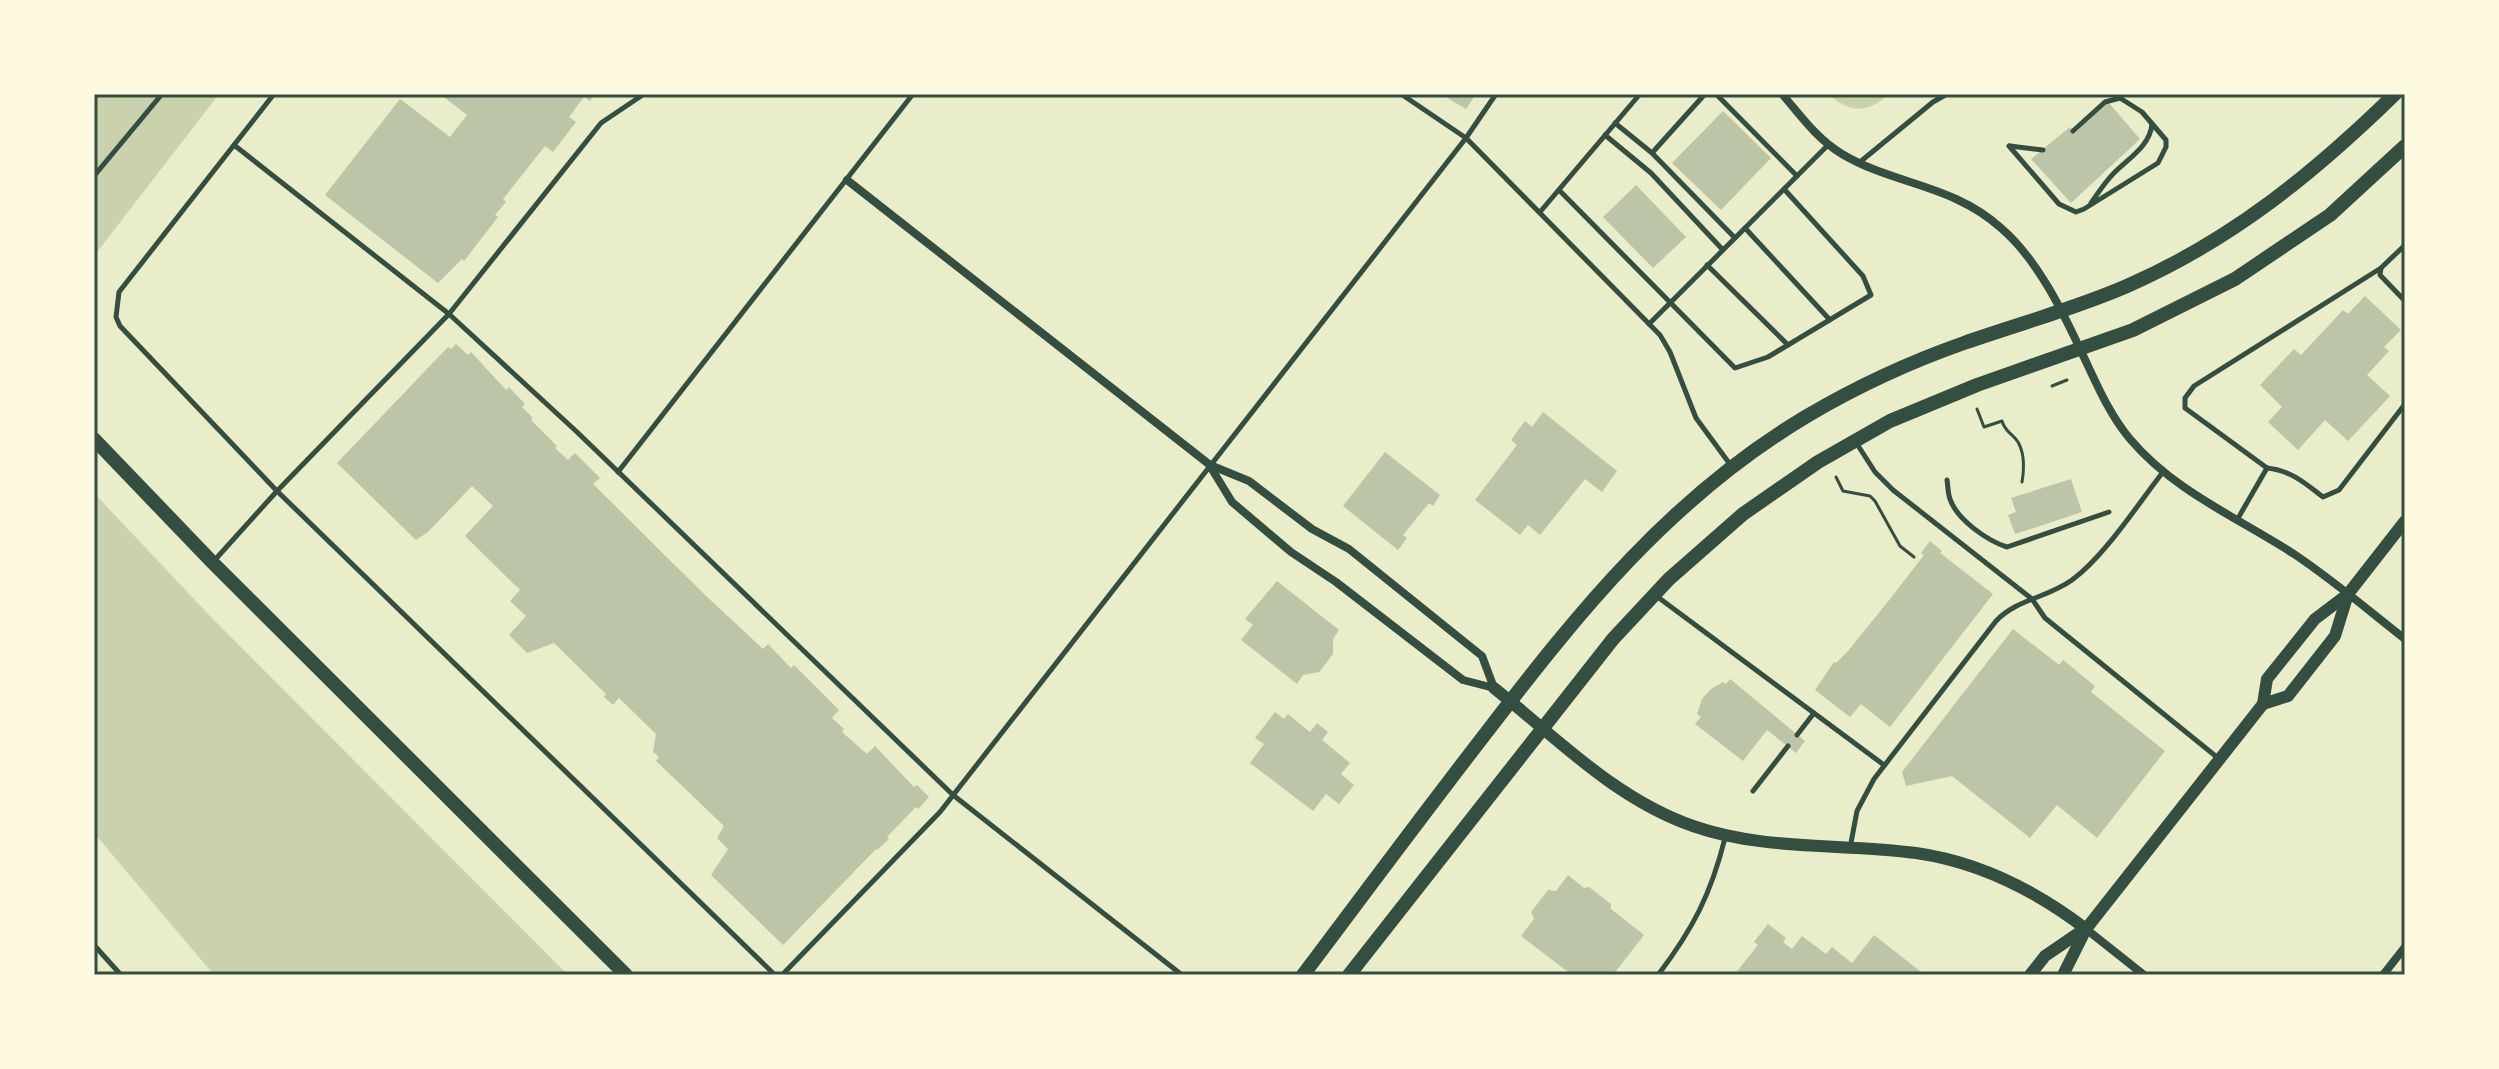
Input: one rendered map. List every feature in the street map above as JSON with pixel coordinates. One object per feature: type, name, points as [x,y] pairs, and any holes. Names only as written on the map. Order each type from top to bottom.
[{"type":"main road","points":[[1303,975],[1510,701],[1617,571],[1676,513],[1733,467],[1808,416],[1869,383],[1954,347],[2061,312],[2129,285],[2200,249],[2284,194],[2340,148],[2395,94]]},
{"type":"main road","points":[[1349,975],[1613,639],[1698,551],[1743,514],[1795,476],[1855,440],[1946,397],[2159,318],[2235,279],[2330,215],[2405,146]]},
{"type":"main road","points":[[94,439],[213,563],[626,975]]},
{"type":"street","points":[[1782,94],[1828,145],[1860,162],[1952,196],[1999,226],[2039,275],[2116,421],[2128,437],[2163,472],[2191,493],[2295,555],[2405,639]]},
{"type":"street","points":[[847,180],[1210,465],[1249,481],[1312,529],[1349,549],[1482,656],[1494,688]]},
{"type":"street","points":[[1210,465],[1232,502],[1291,552],[1336,582],[1463,680],[1494,688],[1580,760],[1632,797],[1694,826],[1726,834],[1913,853],[1961,863],[2014,882],[2039,895],[2144,975]]},
{"type":"street","points":[[2063,975],[2086,929],[2263,704],[2267,679],[2315,619],[2348,594],[2405,521]]},
{"type":"street","points":[[2263,704],[2288,696],[2335,636],[2348,594]]},
{"type":"street","points":[[2030,975],[2045,956],[2086,929]]},
{"type":"street","points":[[2383,975],[2405,947]]},
{"type":"lane","points":[[94,176],[162,94]]},
{"type":"lane","points":[[274,94],[125,282],[116,300],[116,317],[133,341],[277,491],[775,975]]},
{"type":"lane","points":[[213,563],[277,491],[449,314],[601,123],[644,94]]},
{"type":"lane","points":[[618,472],[913,94]]},
{"type":"lane","points":[[1401,94],[1466,138],[1660,335],[1670,352],[1696,418],[1733,467]]},
{"type":"lane","points":[[782,975],[940,812],[1466,138],[1496,94]]},
{"type":"lane","points":[[1540,212],[1640,94]]},
{"type":"lane","points":[[1652,153],[1705,94]]},
{"type":"lane","points":[[1716,94],[1797,176]]},
{"type":"lane","points":[[1860,162],[1947,94]]},
{"type":"lane","points":[[2043,150],[2009,146],[2059,204],[2076,212],[2158,163],[2166,147],[2166,140],[2142,112],[2120,98],[2105,102],[2073,131]]},
{"type":"lane","points":[[1615,123],[1652,153],[1735,238]]},
{"type":"lane","points":[[2088,207],[2113,174],[2144,144],[2152,123]]},
{"type":"lane","points":[[1605,135],[1651,173],[1723,250]]},
{"type":"lane","points":[[234,145],[449,314],[953,795],[1182,975]]},
{"type":"lane","points":[[1649,324],[1828,145]]},
{"type":"lane","points":[[1559,190],[1735,368],[1768,357],[1871,295],[1863,276],[1784,189]]},
{"type":"lane","points":[[1745,228],[1830,320]]},
{"type":"lane","points":[[2405,245],[2381,268],[2194,386],[2185,398],[2185,408],[2267,468],[2280,469],[2295,476],[2323,497],[2339,490],[2405,404]]},
{"type":"lane","points":[[1707,265],[1788,345]]},
{"type":"lane","points":[[2381,268],[2381,278],[2405,301]]},
{"type":"lane","points":[[1855,440],[1875,472],[1893,490],[2032,599],[2045,618],[2219,759]]},
{"type":"lane","points":[[2237,520],[2267,468]]},
{"type":"lane","points":[[1850,849],[1862,799],[1884,765],[1996,621],[2007,610],[2060,587],[2083,571],[2163,472]]},
{"type":"lane","points":[[1947,480],[1950,500],[1960,515],[1996,543],[2007,547],[2109,512]]},
{"type":"lane","points":[[1654,595],[1884,765]]},
{"type":"lane","points":[[1797,735],[1814,713]]},
{"type":"lane","points":[[1753,791],[1788,746]]},
{"type":"lane","points":[[1658,975],[1684,941],[1706,901],[1726,834]]},
{"type":"lane","points":[[94,945],[121,975]]},
{"type":"path","points":[[2052,386],[2067,380]]},
{"type":"path","points":[[1977,409],[1984,427],[2002,421],[2004,430],[2018,442],[2025,468],[2022,482]]},
{"type":"path","points":[[1836,477],[1843,491],[1864,493],[1875,501],[1900,546],[1914,557]]},
{"type":"green space","points":[[94,94],[219,94],[94,256]]},
{"type":"green space","points":[[1827,94],[1889,94],[1873,105],[1858,109],[1843,105]]},
{"type":"green space","points":[[94,493],[209,615],[568,975],[214,975],[94,833]]},
{"type":"building","points":[[440,94],[595,94],[590,101],[584,97],[569,117],[576,122],[553,152],[545,146],[503,199],[506,202],[495,215],[498,217],[464,261],[462,259],[438,283],[325,195],[400,99],[450,137],[467,115]]},
{"type":"building","points":[[1441,94],[1476,94],[1466,109]]},
{"type":"building","points":[[2108,102],[2140,139],[2071,203],[2031,159],[2070,127],[2075,133]]},
{"type":"building","points":[[1723,111],[1771,158],[1721,210],[1672,163]]},
{"type":"building","points":[[1636,185],[1686,237],[1653,268],[1603,217]]},
{"type":"building","points":[[2365,296],[2401,330],[2384,347],[2389,351],[2367,375],[2390,396],[2348,441],[2325,420],[2298,450],[2268,422],[2282,407],[2260,385],[2294,349],[2301,355],[2343,310],[2348,314]]},
{"type":"building","points":[[456,344],[468,355],[471,352],[506,390],[509,387],[525,404],[522,407],[533,418],[531,420],[557,446],[555,448],[568,460],[575,453],[600,478],[593,484],[704,594],[763,649],[768,644],[791,668],[794,665],[839,710],[832,718],[844,729],[842,732],[867,754],[875,746],[914,787],[917,785],[929,797],[783,945],[711,875],[728,849],[717,838],[724,826],[656,761],[659,757],[653,752],[656,734],[619,698],[613,705],[604,697],[606,694],[554,643],[527,653],[509,635],[526,616],[510,601],[520,590],[465,536],[493,506],[472,486],[428,532],[416,540],[337,463],[448,347],[451,349]]},
{"type":"building","points":[[1543,412],[1617,471],[1602,492],[1585,479],[1540,535],[1528,525],[1520,535],[1475,500],[1517,445],[1511,440],[1525,421],[1532,427]]},
{"type":"building","points":[[1385,452],[1440,495],[1433,506],[1429,503],[1403,535],[1407,538],[1398,550],[1343,506]]},
{"type":"building","points":[[2071,479],[2082,512],[2015,534],[2008,515],[2016,512],[2011,498]]},
{"type":"building","points":[[1930,541],[1942,551],[1940,553],[1993,594],[1890,727],[1861,704],[1850,717],[1815,690],[1834,662],[1848,651],[1924,555],[1921,553]]},
{"type":"building","points":[[1277,581],[1339,630],[1333,639],[1333,654],[1319,672],[1303,675],[1297,684],[1241,640],[1253,625],[1245,619]]},
{"type":"building","points":[[2013,629],[2059,665],[2063,660],[2095,686],[2091,692],[2165,751],[2097,838],[2057,805],[2030,838],[1952,776],[1906,786],[1902,772]]},
{"type":"building","points":[[1730,679],[1805,741],[1796,753],[1767,730],[1743,761],[1695,724],[1701,717],[1697,714],[1702,699],[1711,689],[1723,682],[1726,684]]},
{"type":"building","points":[[1275,712],[1284,719],[1288,714],[1310,732],[1317,723],[1328,732],[1322,740],[1350,763],[1341,774],[1354,785],[1339,804],[1326,794],[1313,811],[1250,763],[1264,744],[1255,738]]},
{"type":"building","points":[[1568,875],[1611,904],[1611,909],[1644,935],[1613,975],[1572,975],[1521,936],[1534,919],[1531,912],[1548,890],[1556,891]]},
{"type":"building","points":[[1768,924],[1786,938],[1783,942],[1792,949],[1802,936],[1826,954],[1832,947],[1852,963],[1874,935],[1925,975],[1734,975],[1758,945],[1754,942]]}]
